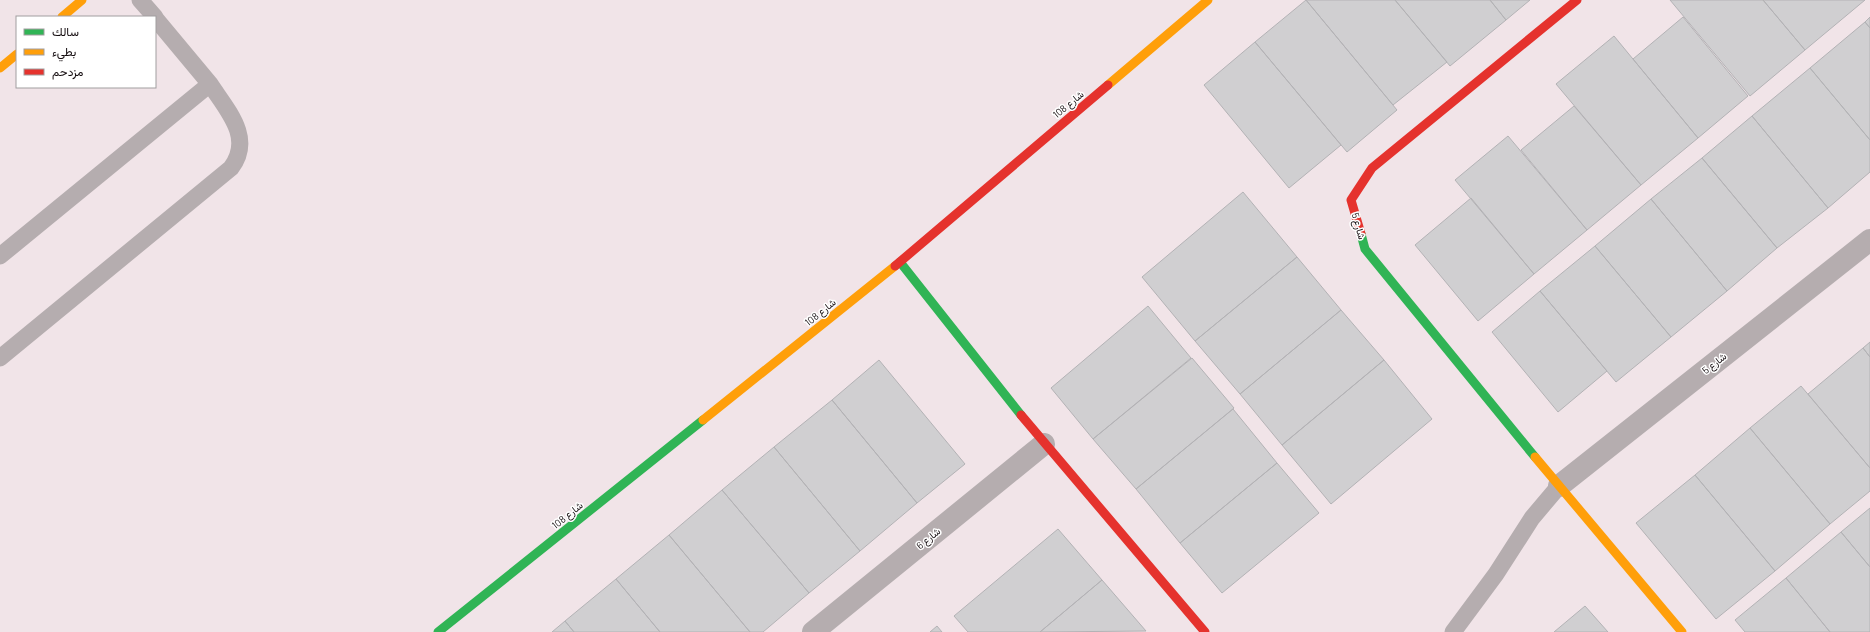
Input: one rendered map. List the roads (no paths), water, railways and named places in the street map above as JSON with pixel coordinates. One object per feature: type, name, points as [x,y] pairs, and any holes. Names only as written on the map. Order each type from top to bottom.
[{"type":"street","points":[[63,16],[82,0]]},
{"type":"street","name":"شارع 108","points":[[438,632],[900,262],[1208,0]]},
{"type":"street","name":"شارع 5","points":[[1578,0],[1372,168],[1351,200],[1365,249],[1559,486],[1682,632]]},
{"type":"street","points":[[0,55],[13,57]]},
{"type":"street","points":[[0,68],[13,57]]},
{"type":"street","name":"شارع 5","points":[[1559,486],[1870,240]]},
{"type":"street","points":[[900,262],[1044,444],[1205,632]]},
{"type":"street","name":"شارع 6","points":[[813,632],[1044,444]]},
{"type":"lane","points":[[140,0],[154,16]]},
{"type":"lane","points":[[0,358],[231,168],[238,159],[240,137],[236,125],[210,84],[156,18]]},
{"type":"lane","points":[[0,256],[210,84]]},
{"type":"lane","points":[[1452,632],[1496,574],[1532,518],[1559,486]]}]
